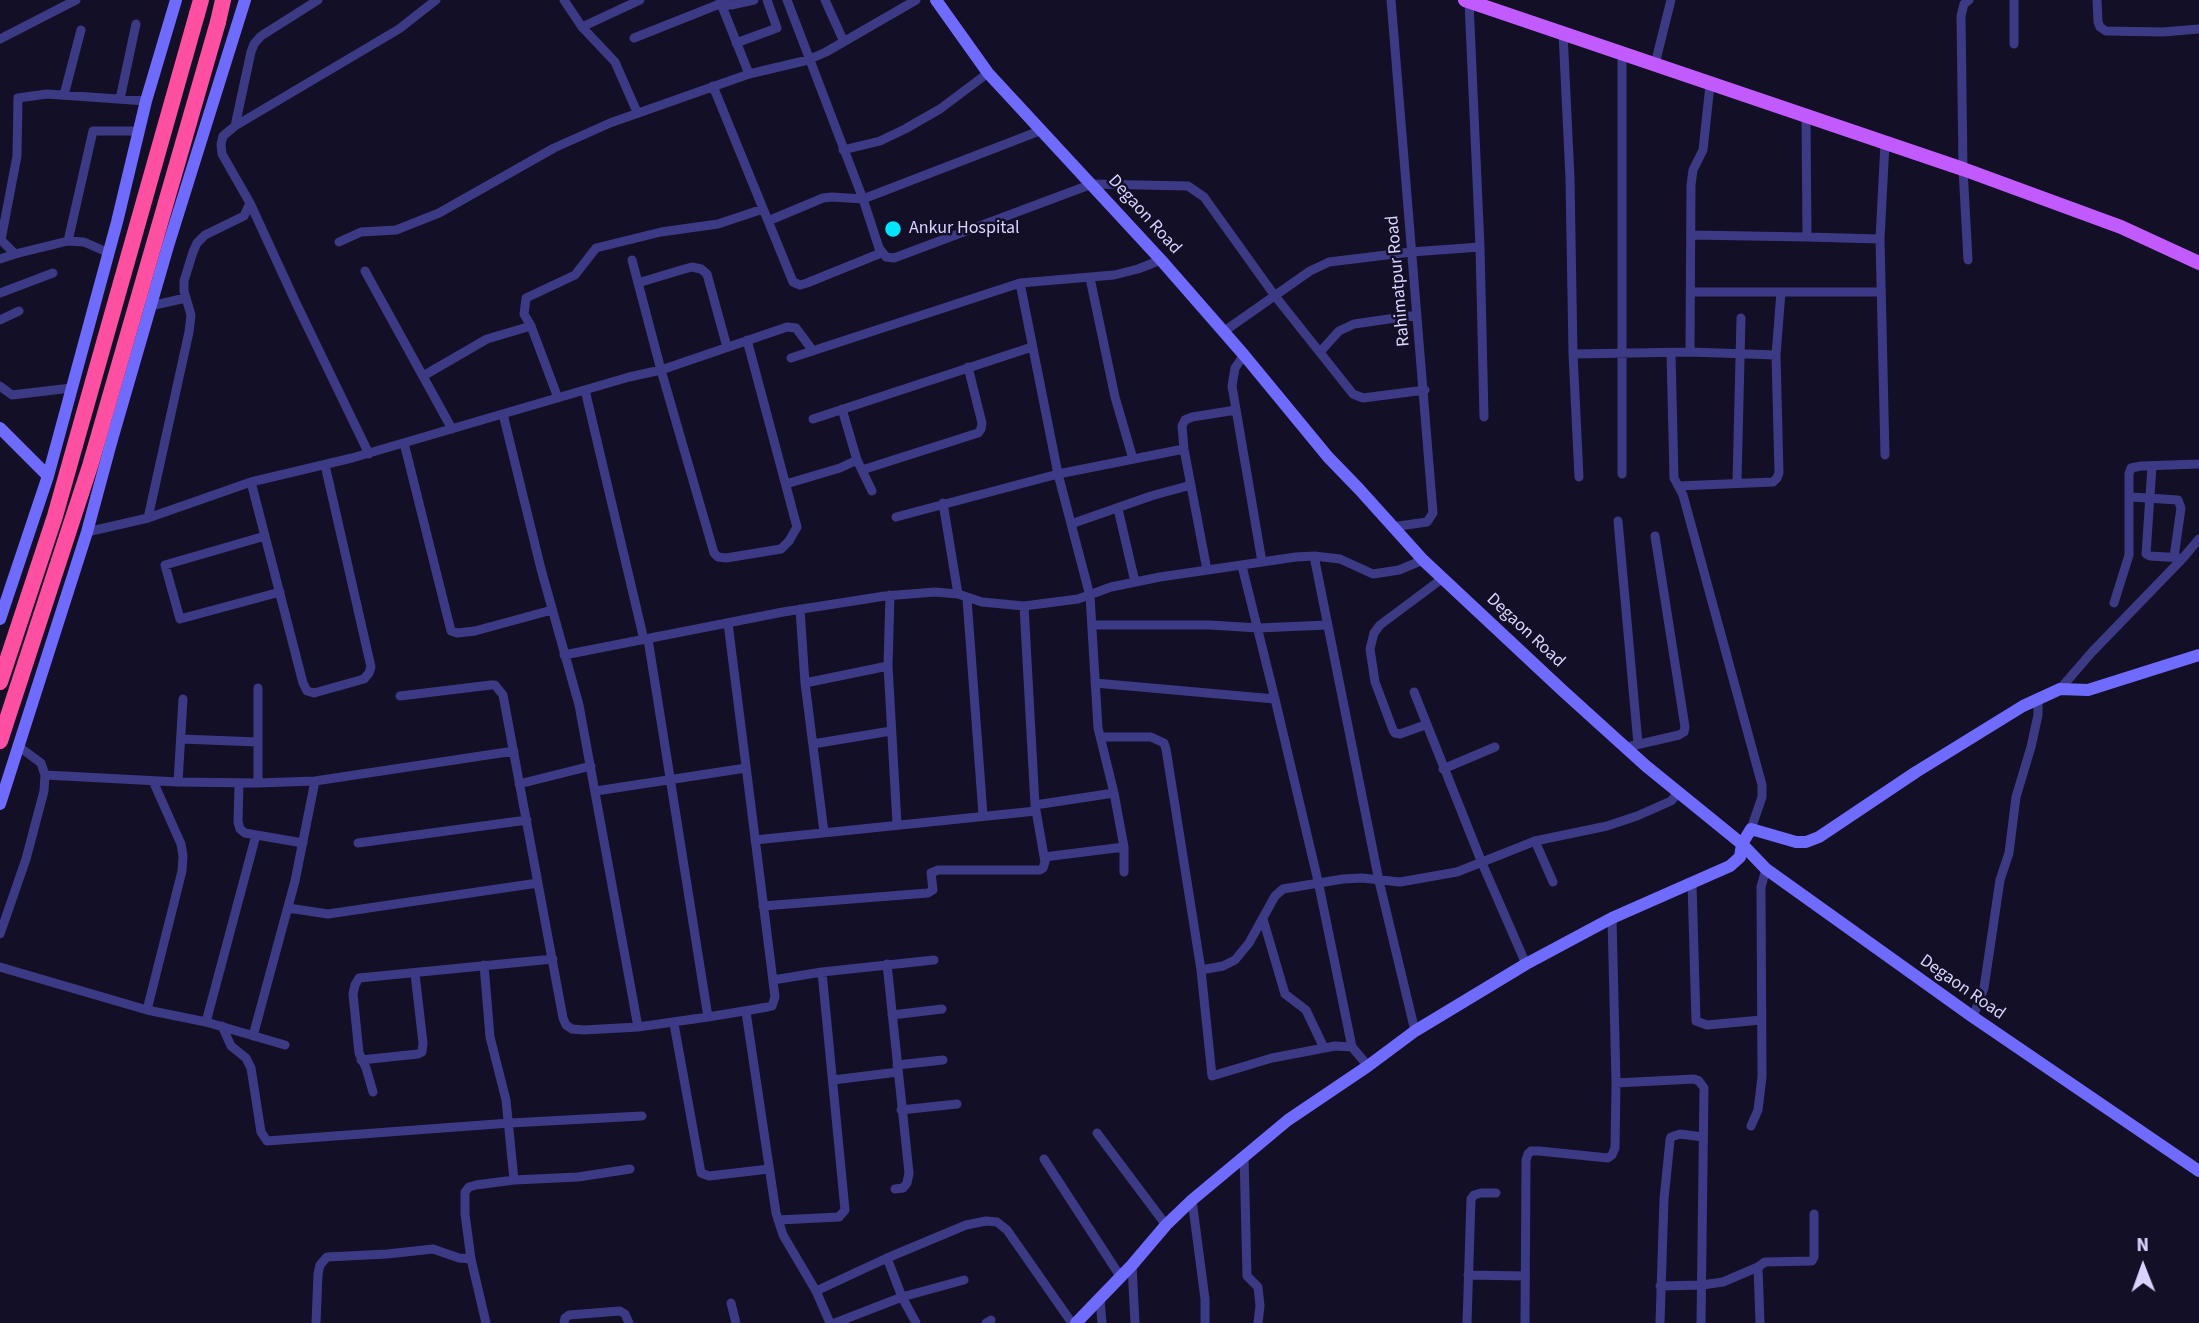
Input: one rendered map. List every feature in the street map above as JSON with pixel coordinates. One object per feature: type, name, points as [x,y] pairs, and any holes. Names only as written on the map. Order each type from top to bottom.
[{"type":"highway","points":[[0,682],[55,516],[201,0]]},
{"type":"highway","points":[[0,741],[90,466],[223,0]]},
{"type":"main road","points":[[1467,1],[1963,169],[2120,227],[2199,263]]},
{"type":"street","points":[[0,40],[76,0]]},
{"type":"street","points":[[0,619],[48,476],[109,253],[146,101],[176,0]]},
{"type":"street","points":[[0,804],[87,532],[150,306],[245,0]]},
{"type":"street","points":[[235,126],[254,44],[261,36],[318,0]]},
{"type":"street","points":[[564,0],[582,27],[615,62],[637,112]]},
{"type":"street","points":[[582,27],[640,0]]},
{"type":"street","points":[[634,38],[721,2],[731,5],[754,0]]},
{"type":"street","points":[[736,43],[777,27],[767,0]]},
{"type":"street","points":[[787,0],[881,253],[886,257],[894,258],[1093,184],[1188,186],[1204,197],[1275,296],[1353,394],[1358,397],[1424,390]]},
{"type":"street","points":[[825,0],[844,41]]},
{"type":"street","points":[[339,242],[361,232],[396,230],[439,213],[571,140],[637,112],[749,74],[808,60],[916,0]]},
{"type":"street","name":"Degaon Road","points":[[936,0],[988,73],[1161,260],[1328,457],[1423,560],[1632,746],[1679,792],[1742,844],[1766,869],[1973,1017],[2199,1171]]},
{"type":"street","name":"Rahimatpur Road","points":[[1391,0],[1433,513],[1427,522],[1392,527]]},
{"type":"street","points":[[1655,64],[1671,0]]},
{"type":"street","points":[[1968,260],[1963,169],[1961,16],[1964,4],[1969,0]]},
{"type":"street","points":[[2014,0],[2014,44]]},
{"type":"street","points":[[2097,0],[2098,22],[2106,31],[2163,32],[2199,29]]},
{"type":"street","points":[[369,454],[250,203],[222,154],[223,136],[235,126],[398,29],[432,1]]},
{"type":"street","points":[[1467,1],[1480,247],[1484,417]]},
{"type":"street","points":[[721,2],[749,74]]},
{"type":"street","points":[[120,99],[136,24]]},
{"type":"street","points":[[64,95],[81,30]]},
{"type":"street","points":[[1563,33],[1579,477]]},
{"type":"street","points":[[1622,53],[1622,474]]},
{"type":"street","points":[[843,150],[880,141],[905,129],[940,109],[988,73]]},
{"type":"street","points":[[1690,352],[1693,170],[1703,150],[1710,85]]},
{"type":"street","points":[[713,86],[796,284],[807,283],[881,253]]},
{"type":"street","points":[[15,254],[1,240],[17,156],[18,97],[47,94],[146,101]]},
{"type":"street","points":[[1806,117],[1807,237]]},
{"type":"street","points":[[768,220],[823,198],[863,199],[1042,130]]},
{"type":"street","points":[[68,242],[93,131],[139,131]]},
{"type":"street","points":[[1885,143],[1880,239],[1885,456]]},
{"type":"street","points":[[148,518],[189,332],[191,314],[184,281],[197,243],[205,234],[244,216],[250,203]]},
{"type":"street","points":[[558,398],[524,314],[526,298],[575,275],[596,248],[661,232],[718,224],[764,209]]},
{"type":"street","points":[[1692,235],[1880,239]]},
{"type":"street","points":[[0,259],[68,242],[84,242],[109,253]]},
{"type":"street","points":[[1223,332],[1310,271],[1329,262],[1480,247]]},
{"type":"street","points":[[632,260],[714,553],[718,557],[726,558],[781,549],[797,527],[747,340]]},
{"type":"street","points":[[791,358],[1020,283],[1114,275],[1161,260]]},
{"type":"street","points":[[638,283],[692,267],[701,269],[707,274],[727,347]]},
{"type":"street","points":[[365,271],[452,429]]},
{"type":"street","points":[[0,293],[53,273]]},
{"type":"street","points":[[1090,278],[1111,384],[1133,459]]},
{"type":"street","points":[[1020,283],[1058,474],[1090,596],[1101,737],[1124,847],[1124,872]]},
{"type":"street","points":[[1692,292],[1880,292]]},
{"type":"street","points":[[1678,486],[1773,482],[1777,478],[1776,355],[1781,292]]},
{"type":"street","points":[[150,306],[186,298]]},
{"type":"street","points":[[0,320],[19,311]]},
{"type":"street","points":[[1320,352],[1339,331],[1354,324],[1417,315]]},
{"type":"street","points":[[1737,482],[1741,317]]},
{"type":"street","points":[[423,376],[487,339],[531,326]]},
{"type":"street","points":[[35,515],[87,532],[148,518],[251,481],[369,454],[628,377],[661,370],[793,326],[801,332],[813,351]]},
{"type":"street","points":[[813,419],[1032,347]]},
{"type":"street","points":[[1573,354],[1690,352],[1776,355]]},
{"type":"street","points":[[816,1291],[887,1258],[976,1222],[997,1222],[1007,1230],[1074,1323],[1132,1265],[1166,1225],[1244,1155],[1288,1120],[1415,1031],[1526,964],[1612,918],[1736,862],[1762,797],[1762,785],[1684,495],[1673,469],[1671,353]]},
{"type":"street","points":[[1244,355],[1235,368],[1232,386],[1262,562]]},
{"type":"street","points":[[786,484],[978,433],[982,423],[968,367]]},
{"type":"street","points":[[0,386],[12,395],[71,388]]},
{"type":"street","points":[[585,390],[646,640],[708,1017]]},
{"type":"street","points":[[842,409],[859,465],[872,491]]},
{"type":"street","points":[[1207,570],[1182,426],[1185,420],[1236,410]]},
{"type":"street","points":[[503,414],[552,610],[579,705],[638,1027]]},
{"type":"street","points":[[0,428],[48,476]]},
{"type":"street","points":[[404,443],[451,631],[475,631],[552,610]]},
{"type":"street","points":[[896,517],[1058,474],[1184,449]]},
{"type":"street","points":[[2114,603],[2129,555],[2129,474],[2132,468],[2199,464]]},
{"type":"street","points":[[251,481],[303,683],[307,691],[314,693],[364,679],[369,673],[371,661],[325,465]]},
{"type":"street","points":[[2152,466],[2146,554],[2179,558]]},
{"type":"street","points":[[1071,524],[1191,485]]},
{"type":"street","points":[[2130,497],[2178,500],[2179,558]]},
{"type":"street","points":[[943,503],[963,597],[983,815]]},
{"type":"street","points":[[1118,509],[1135,582]]},
{"type":"street","points":[[1618,521],[1632,746],[1679,734],[1684,732],[1685,727],[1655,536]]},
{"type":"street","points":[[265,536],[165,565],[180,619],[280,592]]},
{"type":"street","points":[[1751,829],[1796,842],[1806,842],[1819,837],[1916,772],[2023,706],[2060,689],[2199,539]]},
{"type":"street","points":[[564,655],[800,609],[890,595],[935,592],[982,602],[1024,606],[1052,604],[1090,596],[1111,587],[1135,582],[1314,556],[1340,559],[1373,574],[1399,570],[1423,560]]},
{"type":"street","points":[[1314,556],[1379,881],[1415,1031]]},
{"type":"street","points":[[1242,566],[1318,881],[1352,1047],[1368,1066]]},
{"type":"street","points":[[1425,725],[1400,734],[1393,730],[1375,682],[1370,649],[1374,633],[1380,625],[1443,578]]},
{"type":"street","points":[[890,595],[888,666],[897,824]]},
{"type":"street","points":[[763,906],[928,893],[933,890],[933,871],[1040,870],[1045,865],[1036,808],[1024,606]]},
{"type":"street","points":[[800,609],[805,683],[824,832]]},
{"type":"street","points":[[400,696],[495,685],[503,695],[566,1025],[572,1029],[638,1027],[746,1012],[772,1006],[775,997],[728,623]]},
{"type":"street","points":[[1092,625],[1210,625],[1258,628],[1328,625]]},
{"type":"street","points":[[2060,689],[2088,690],[2199,655]]},
{"type":"street","points":[[805,683],[888,666]]},
{"type":"street","points":[[1095,683],[1275,699]]},
{"type":"street","points":[[258,688],[258,783]]},
{"type":"street","points":[[1413,692],[1526,964]]},
{"type":"street","points":[[178,782],[183,699]]},
{"type":"street","points":[[1973,1017],[1984,988],[2000,880],[2009,853],[2018,787],[2038,715],[2038,699]]},
{"type":"street","points":[[813,744],[891,732]]},
{"type":"street","points":[[1101,737],[1151,737],[1164,743],[1201,970],[1212,1076],[1255,1062],[1324,1048],[1352,1047]]},
{"type":"street","points":[[181,739],[258,742]]},
{"type":"street","points":[[0,934],[26,859],[44,791],[45,775],[41,763],[18,746]]},
{"type":"street","points":[[1443,769],[1495,747]]},
{"type":"street","points":[[45,775],[178,782],[315,781],[514,751]]},
{"type":"street","points":[[519,784],[591,765]]},
{"type":"street","points":[[596,791],[746,768]]},
{"type":"street","points":[[147,1010],[182,871],[183,856],[181,844],[153,781]]},
{"type":"street","points":[[253,1035],[288,908],[315,781]]},
{"type":"street","points":[[239,783],[238,822],[245,834],[303,843]]},
{"type":"street","points":[[1201,970],[1223,966],[1235,960],[1249,943],[1275,896],[1283,889],[1318,881],[1362,878],[1400,882],[1457,872],[1535,841],[1589,830],[1637,816],[1671,801],[1679,792]]},
{"type":"street","points":[[755,840],[983,815],[1114,793]]},
{"type":"street","points":[[358,843],[527,820]]},
{"type":"street","points":[[205,1021],[256,835]]},
{"type":"street","points":[[1535,841],[1553,882]]},
{"type":"street","points":[[1044,857],[1124,847]]},
{"type":"street","points":[[1751,1126],[1758,1110],[1760,1094],[1761,887],[1766,869]]},
{"type":"street","points":[[288,908],[328,914],[538,883]]},
{"type":"street","points":[[1692,883],[1696,1021],[1707,1025],[1761,1020]]},
{"type":"street","points":[[1525,1323],[1528,1154],[1531,1151],[1539,1151],[1608,1158],[1615,1148],[1612,918]]},
{"type":"street","points":[[1262,919],[1285,994],[1306,1010],[1324,1048]]},
{"type":"street","points":[[373,1091],[359,1052],[354,1006],[355,985],[359,978],[553,959]]},
{"type":"street","points":[[773,980],[934,960]]},
{"type":"street","points":[[887,964],[909,1173],[907,1184],[903,1188],[895,1189]]},
{"type":"street","points":[[484,965],[489,1037],[510,1123],[514,1180]]},
{"type":"street","points":[[0,967],[147,1010],[205,1021],[285,1045]]},
{"type":"street","points":[[778,1220],[839,1217],[845,1210],[822,972]]},
{"type":"street","points":[[362,1060],[422,1052],[415,974]]},
{"type":"street","points":[[892,1015],[942,1009]]},
{"type":"street","points":[[746,1012],[778,1220],[783,1236],[832,1323],[902,1297],[964,1280]]},
{"type":"street","points":[[674,1024],[701,1173],[709,1176],[769,1168]]},
{"type":"street","points":[[222,1026],[231,1046],[246,1058],[251,1068],[261,1132],[267,1141],[642,1116]]},
{"type":"street","points":[[833,1080],[943,1060]]},
{"type":"street","points":[[1616,1083],[1694,1079],[1704,1088],[1701,1323]]},
{"type":"street","points":[[901,1110],[957,1104]]},
{"type":"street","points":[[1097,1133],[1166,1225]]},
{"type":"street","points":[[1660,1323],[1664,1199],[1670,1140],[1680,1134],[1703,1137]]},
{"type":"street","points":[[1244,1155],[1247,1276],[1258,1287],[1258,1323]]},
{"type":"street","points":[[1044,1159],[1119,1276]]},
{"type":"street","points":[[486,1323],[471,1259],[465,1214],[465,1192],[469,1187],[514,1180],[578,1177],[630,1169]]},
{"type":"street","points":[[1467,1323],[1471,1199],[1482,1193],[1496,1193]]},
{"type":"street","points":[[1192,1200],[1205,1299],[1205,1323]]},
{"type":"street","points":[[1660,1286],[1723,1282],[1771,1262],[1812,1261],[1814,1214]]},
{"type":"street","points":[[316,1323],[318,1274],[320,1265],[327,1257],[433,1249],[471,1259]]},
{"type":"street","points":[[887,1258],[902,1297],[916,1323]]},
{"type":"street","points":[[1132,1265],[1135,1323]]},
{"type":"street","points":[[1759,1267],[1760,1323]]},
{"type":"street","points":[[1468,1275],[1525,1276]]},
{"type":"street","points":[[1100,1299],[1102,1323]]},
{"type":"street","points":[[731,1303],[736,1323]]},
{"type":"street","points":[[564,1323],[569,1315],[620,1311],[625,1314],[629,1323]]},
{"type":"place","name":"Ankur Hospital","points":[[893,229]]}]
